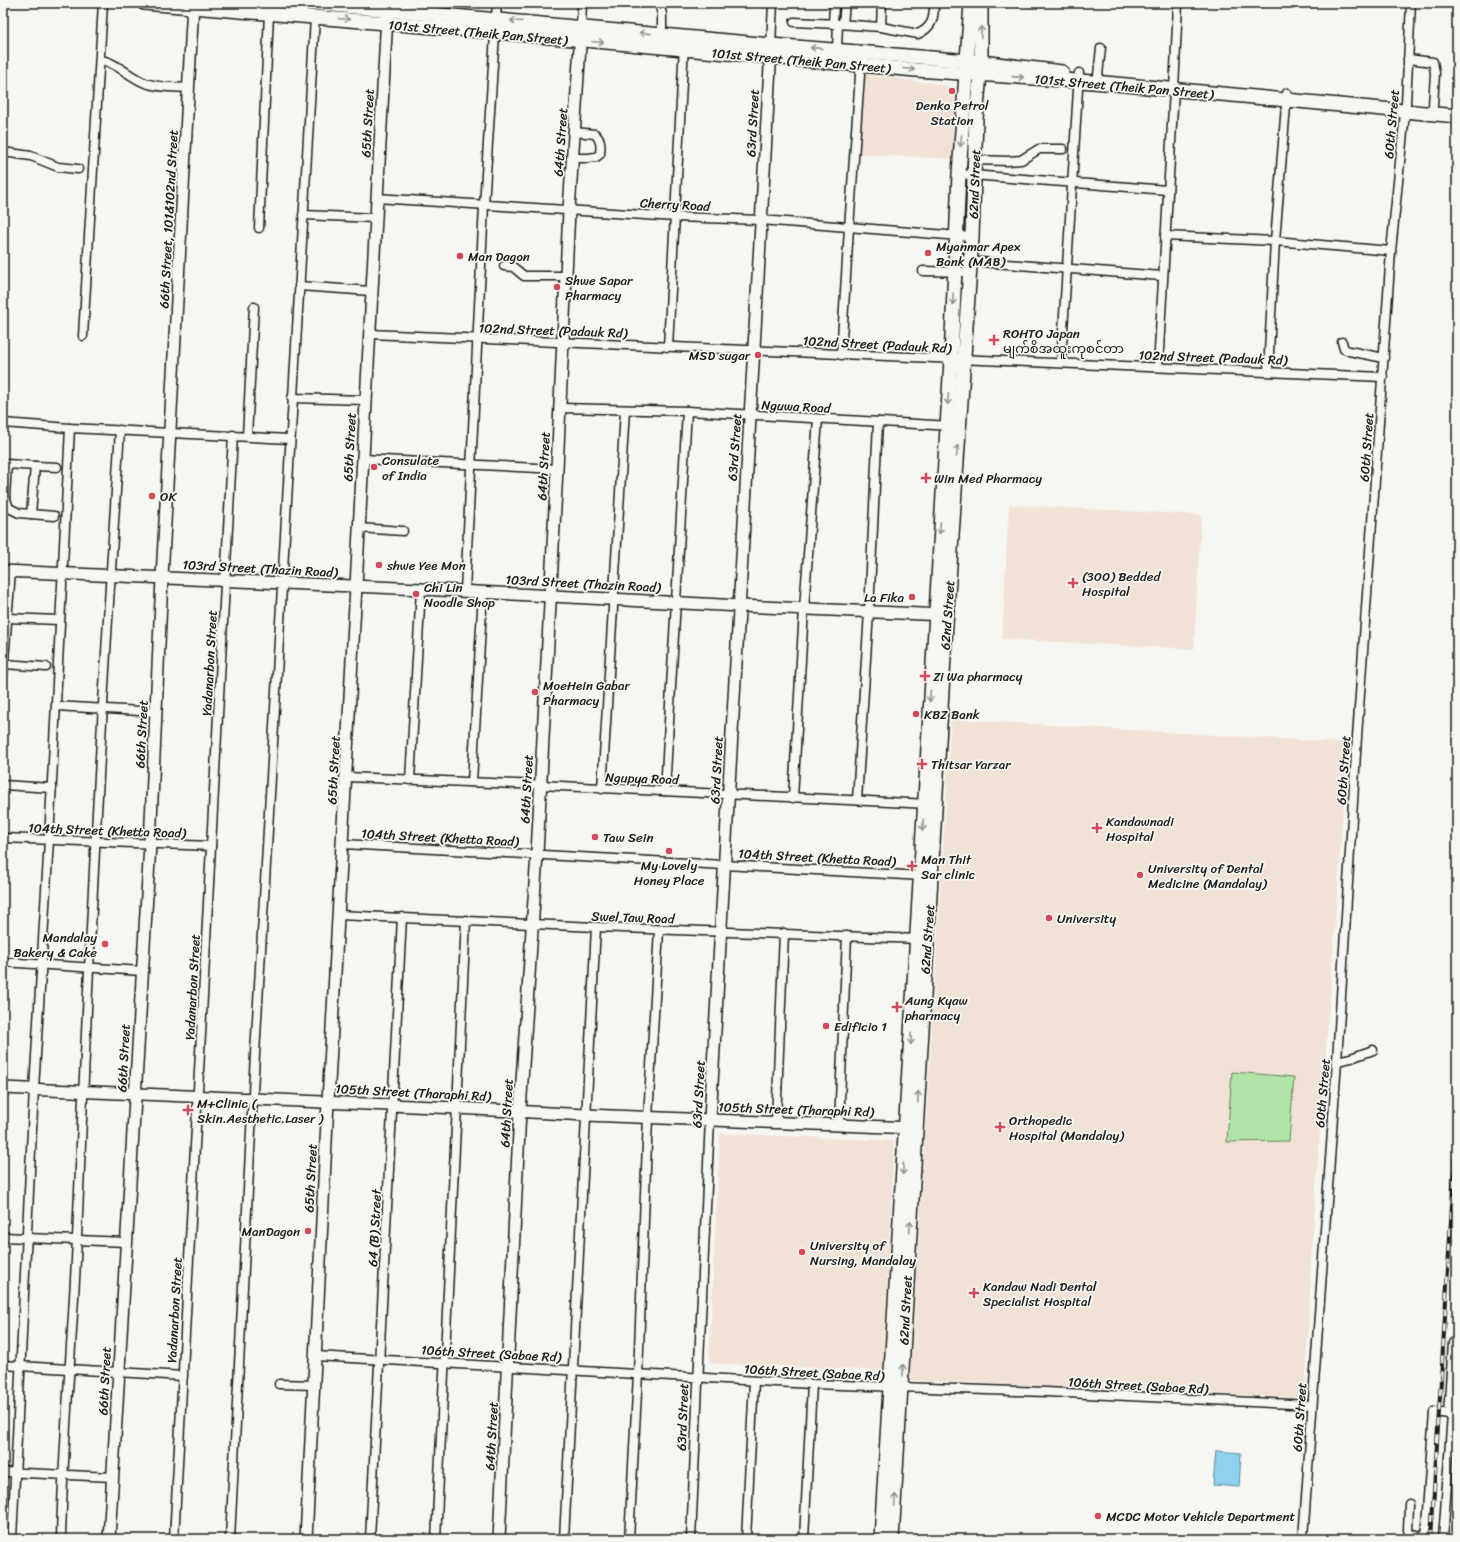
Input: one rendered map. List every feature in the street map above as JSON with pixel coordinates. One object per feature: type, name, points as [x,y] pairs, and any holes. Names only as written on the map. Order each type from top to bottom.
[{"type":"main road","name":"101st Street (Theik Pan Street)","points":[[144,3],[193,5],[269,14],[386,23],[496,26],[581,26],[684,36],[861,65],[973,75],[1078,77],[1098,75],[1174,86]]},
{"type":"main road","name":"101st Street (Theik Pan Street)","points":[[311,3],[387,6],[581,41],[684,49],[771,51],[837,49],[862,51],[981,62],[1078,77],[1454,112]]},
{"type":"main road","name":"62nd Street","points":[[881,1539],[908,1265],[912,1128],[921,939],[952,426],[957,360],[972,237],[975,175],[973,75],[967,61],[971,3]]},
{"type":"main road","name":"62nd Street","points":[[957,360],[954,266],[959,174],[973,75],[981,62],[981,3]]},
{"type":"main road","name":"101st Street (Theik Pan Street)","points":[[1405,107],[1433,106],[1454,112]]},
{"type":"main road","name":"62nd Street","points":[[892,1539],[896,1387]]},
{"type":"street","points":[[83,336],[103,3]]},
{"type":"street","points":[[465,591],[484,206],[497,3]]},
{"type":"street","points":[[581,26],[582,3]]},
{"type":"street","points":[[659,3],[662,14],[662,34]]},
{"type":"street","name":"63rd Street","points":[[691,1539],[710,1119],[726,864],[773,3]]},
{"type":"street","points":[[834,3],[838,24],[837,49]]},
{"type":"street","points":[[838,24],[845,3]]},
{"type":"street","points":[[881,27],[882,3]]},
{"type":"street","points":[[794,22],[881,27],[916,34],[921,33],[932,23],[934,3]]},
{"type":"street","points":[[1158,367],[1178,3]]},
{"type":"street","name":"60th Street","points":[[1303,1539],[1337,1061],[1357,737],[1391,251],[1405,107],[1411,3]]},
{"type":"street","name":"66th Street, 101&102nd Street","points":[[162,578],[193,5]]},
{"type":"street","name":"65th Street","points":[[306,1539],[328,1102],[343,844],[355,587],[387,6]]},
{"type":"street","points":[[259,228],[269,14]]},
{"type":"street","points":[[230,1539],[252,1099],[314,17]]},
{"type":"street","name":"64th Street","points":[[499,1539],[509,1366],[520,1111],[531,924],[537,854],[558,469],[569,210],[581,26]]},
{"type":"street","points":[[668,347],[676,217],[684,36]]},
{"type":"street","points":[[1098,75],[1101,48]]},
{"type":"street","points":[[841,355],[862,51]]},
{"type":"street","points":[[1408,59],[1433,62],[1435,73],[1433,106]]},
{"type":"street","points":[[100,60],[107,60],[123,72],[144,82],[166,87],[189,88]]},
{"type":"street","points":[[1061,363],[1078,77]]},
{"type":"street","points":[[1268,372],[1275,241],[1287,97]]},
{"type":"street","points":[[572,158],[596,157],[600,154],[601,146],[601,141],[594,134],[574,132]]},
{"type":"street","points":[[975,160],[1021,160],[1039,149],[1063,149]]},
{"type":"street","points":[[3,152],[31,156],[58,167],[78,169]]},
{"type":"street","points":[[959,174],[1167,190]]},
{"type":"street","name":"Cherry Road","points":[[376,198],[676,217],[761,220],[972,237]]},
{"type":"street","points":[[303,215],[375,218]]},
{"type":"street","points":[[1165,236],[1275,241],[1391,251]]},
{"type":"street","points":[[504,266],[513,267],[524,276],[566,276]]},
{"type":"street","points":[[954,266],[969,266]]},
{"type":"street","points":[[923,271],[954,266],[969,266],[1066,269],[1162,276]]},
{"type":"street","points":[[299,286],[372,291]]},
{"type":"street","points":[[247,436],[254,307]]},
{"type":"street","name":"102nd Street (Padauk Rd)","points":[[370,334],[477,340],[563,342],[1383,377]]},
{"type":"street","points":[[1342,342],[1344,349],[1349,351],[1384,358]]},
{"type":"street","points":[[292,398],[366,400]]},
{"type":"street","name":"Nguwa Road","points":[[560,408],[687,411],[818,420],[952,426]]},
{"type":"street","points":[[602,789],[615,600],[625,410]]},
{"type":"street","points":[[664,791],[674,602],[687,411]]},
{"type":"street","points":[[793,798],[804,609],[818,420]]},
{"type":"street","points":[[857,800],[869,612],[878,422]]},
{"type":"street","points":[[3,423],[70,428],[290,439]]},
{"type":"street","points":[[12,1539],[26,1238],[52,788],[59,620],[70,428]]},
{"type":"street","points":[[61,1539],[63,1475],[77,1240],[88,968],[102,708],[120,430]]},
{"type":"street","name":"Yadanarbon Street","points":[[174,1539],[233,435]]},
{"type":"street","points":[[363,459],[558,469]]},
{"type":"street","points":[[54,516],[12,511],[6,504],[5,463],[57,467]]},
{"type":"street","points":[[31,514],[35,466]]},
{"type":"street","points":[[359,528],[403,531]]},
{"type":"street","points":[[7,571],[7,618],[3,669],[46,667]]},
{"type":"street","name":"103rd Street (Thazin Road)","points":[[7,571],[465,591],[615,600],[941,615]]},
{"type":"street","name":"66th Street","points":[[109,1539],[150,844],[162,578]]},
{"type":"street","points":[[410,780],[421,589]]},
{"type":"street","points":[[472,782],[484,592]]},
{"type":"street","points":[[7,618],[59,620]]},
{"type":"street","points":[[56,706],[157,712]]},
{"type":"street","name":"Ngupya Road","points":[[346,778],[540,785],[930,804]]},
{"type":"street","points":[[3,785],[52,788]]},
{"type":"street","name":"104th Street (Khetta Road)","points":[[3,838],[211,846]]},
{"type":"street","name":"104th Street (Khetta Road)","points":[[343,844],[925,876]]},
{"type":"street","name":"Swel Taw Road","points":[[339,915],[659,930],[784,933],[921,939]]},
{"type":"street","name":"64 (B) Street","points":[[370,1539],[380,1360],[391,1105],[402,917]]},
{"type":"street","points":[[436,1539],[466,920]]},
{"type":"street","points":[[564,1539],[596,927]]},
{"type":"street","points":[[629,1539],[638,1374],[648,1117],[659,930]]},
{"type":"street","points":[[776,1121],[784,933]]},
{"type":"street","points":[[839,1124],[847,936]]},
{"type":"street","points":[[3,962],[142,972]]},
{"type":"street","points":[[1337,1061],[1351,1058],[1373,1050]]},
{"type":"street","name":"105th Street (Tharaphi Rd)","points":[[3,1088],[586,1115],[776,1121],[912,1128]]},
{"type":"street","points":[[3,1236],[126,1242]]},
{"type":"street","points":[[1443,1539],[1452,1414],[1453,1343]]},
{"type":"street","name":"106th Street (Sabae Rd)","points":[[315,1356],[572,1369],[812,1384],[1312,1405]]},
{"type":"street","points":[[3,1365],[183,1376]]},
{"type":"street","points":[[746,1539],[754,1381]]},
{"type":"street","points":[[279,1384],[314,1385]]},
{"type":"street","points":[[804,1539],[812,1384]]},
{"type":"street","points":[[1408,1504],[1408,1530],[1410,1534],[1425,1539],[1434,1412],[1452,1414]]},
{"type":"street","points":[[3,1472],[16,1474],[112,1477]]},
{"type":"shaded area","points":[[863,74],[959,87],[955,159],[858,154]]},
{"type":"shaded area","points":[[1009,505],[1201,515],[1194,649],[1002,639]]},
{"type":"shaded area","points":[[951,719],[1348,743],[1312,1244],[1305,1398],[910,1380]]},
{"type":"shaded area","name":"University of Nursing, Mandalay","points":[[720,1133],[894,1141],[883,1371],[709,1363]]},
{"type":"green space","points":[[1232,1072],[1294,1077],[1289,1141],[1227,1142]]},
{"type":"water","points":[[1216,1451],[1241,1453],[1239,1487],[1213,1485]]},
{"type":"railway","points":[[1431,1539],[1457,1125]]},
{"type":"place","name":"Denko Petrol Station","points":[[952,91]]},
{"type":"place","name":"Myanmar Apex Bank (MAB)","points":[[928,253]]},
{"type":"place","name":"Man Dagon","points":[[460,256]]},
{"type":"place","name":"Shwe Sapar Pharmacy","points":[[557,287]]},
{"type":"place","name":"ROHTO Japan မျက်စိအထူးကုစင်တာ","points":[[994,340]]},
{"type":"place","name":"MSD sugar","points":[[758,355]]},
{"type":"place","name":"Consulate of India","points":[[374,467]]},
{"type":"place","name":"Win Med Pharmacy","points":[[926,478]]},
{"type":"place","name":"OK","points":[[152,496]]},
{"type":"place","name":"shwe Yee Mon","points":[[379,565]]},
{"type":"place","name":"(300) Bedded Hospital","points":[[1073,583]]},
{"type":"place","name":"Chi Lin Noodle Shop","points":[[416,594]]},
{"type":"place","name":"La Fika","points":[[912,597]]},
{"type":"place","name":"Zi Wa pharmacy","points":[[925,676]]},
{"type":"place","name":"MoeHein Gabar Pharmacy","points":[[535,692]]},
{"type":"place","name":"KBZ Bank","points":[[916,714]]},
{"type":"place","name":"Thitsar Yarzar","points":[[922,764]]},
{"type":"place","name":"Kandawnadi Hospital","points":[[1097,828]]},
{"type":"place","name":"Taw Sein","points":[[595,837]]},
{"type":"place","name":"My Lovely Honey Place","points":[[669,851]]},
{"type":"place","name":"Man Thit Sar clinic","points":[[912,866]]},
{"type":"place","name":"University of Dental Medicine (Mandalay)","points":[[1140,875]]},
{"type":"place","name":"University","points":[[1049,918]]},
{"type":"place","name":"Mandalay Bakery & Cake","points":[[105,944]]},
{"type":"place","name":"Aung Kyaw pharmacy","points":[[897,1007]]},
{"type":"place","name":"Edificio 1","points":[[826,1026]]},
{"type":"place","name":"M+Clinic ( Skin.Aesthetic.Laser )","points":[[188,1110]]},
{"type":"place","name":"Orthopedic Hospital (Mandalay)","points":[[1000,1127]]},
{"type":"place","name":"ManDagon","points":[[308,1231]]},
{"type":"place","name":"University of Nursing, Mandalay","points":[[802,1252]]},
{"type":"place","name":"Kandaw Nadi Dental Specialist Hospital","points":[[974,1293]]},
{"type":"place","name":"MCDC Motor Vehicle Department","points":[[1098,1516]]}]
